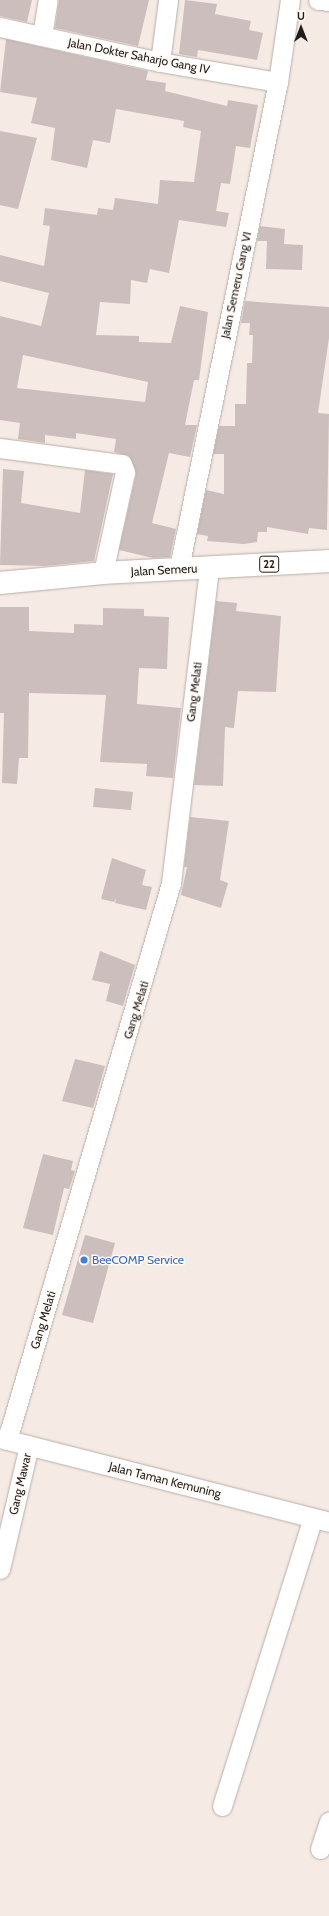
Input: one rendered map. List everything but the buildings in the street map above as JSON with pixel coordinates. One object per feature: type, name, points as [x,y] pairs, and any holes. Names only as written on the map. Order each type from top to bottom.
[{"type":"highway","name":"Jalan Semeru","points":[[0,583],[103,573],[329,561]]},
{"type":"street","points":[[42,36],[48,0]]},
{"type":"street","points":[[160,62],[168,0]]},
{"type":"street","name":"Jalan Semeru Gang VI","points":[[179,568],[278,82],[290,0]]},
{"type":"street","points":[[318,0],[329,1]]},
{"type":"street","name":"Jalan Dokter Saharjo Gang IV","points":[[0,27],[160,62],[278,82]]},
{"type":"street","points":[[0,448],[122,464],[125,472],[103,573]]},
{"type":"street","name":"Gang Melati","points":[[4,1439],[171,883],[209,568]]},
{"type":"street","name":"Jalan Taman Kemuning","points":[[4,1439],[321,1520]]},
{"type":"street","name":"Gang Mawar","points":[[0,1569],[29,1445]]},
{"type":"street","points":[[222,1806],[321,1520]]},
{"type":"street","points":[[320,1849],[329,1820]]},
{"type":"place","name":"BeeCOMP Service","points":[[84,1260]]}]
